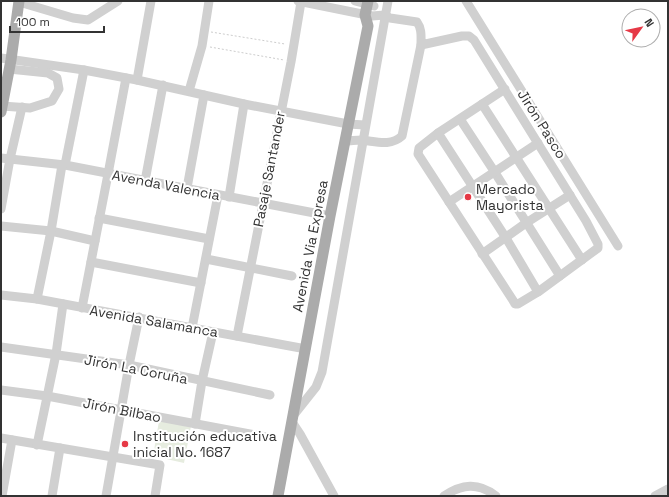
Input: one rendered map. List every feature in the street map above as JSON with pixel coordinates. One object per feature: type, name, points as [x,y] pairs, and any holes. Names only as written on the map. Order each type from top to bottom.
[{"type":"main road","points":[[2,109],[7,62],[19,1]]},
{"type":"main road","name":"Avenida Via Expresa","points":[[278,496],[370,10]]},
{"type":"street","points":[[19,1],[73,18],[88,20],[118,1]]},
{"type":"street","points":[[137,80],[151,1]]},
{"type":"street","points":[[189,91],[202,46],[209,1]]},
{"type":"street","points":[[298,1],[370,10],[390,18],[417,22],[420,26],[420,45],[402,136],[389,143],[362,140],[345,141]]},
{"type":"street","points":[[356,1],[370,10]]},
{"type":"street","points":[[334,496],[292,419],[316,387],[322,372],[362,140],[388,1]]},
{"type":"street","name":"Jirón Pasco","points":[[466,1],[618,246]]},
{"type":"street","name":"Pasaje Santander","points":[[237,336],[249,268],[264,202],[291,62],[301,2]]},
{"type":"street","points":[[420,45],[462,36],[469,36],[474,40],[505,89],[570,195],[598,244],[598,248],[538,292],[518,304],[515,304],[418,154],[419,148],[438,133],[505,89]]},
{"type":"street","points":[[7,62],[84,70],[162,85],[244,104],[348,124],[365,125]]},
{"type":"street","points":[[7,62],[58,78]]},
{"type":"street","points":[[2,109],[30,108],[52,102],[59,89],[58,78],[63,67]]},
{"type":"street","points":[[37,299],[84,70]]},
{"type":"street","points":[[82,308],[109,174],[126,78]]},
{"type":"street","points":[[146,181],[162,85]]},
{"type":"street","points":[[187,188],[204,95]]},
{"type":"street","points":[[229,197],[244,104]]},
{"type":"street","points":[[482,104],[582,260]]},
{"type":"street","points":[[1,210],[5,159],[22,108]]},
{"type":"street","points":[[460,119],[560,276]]},
{"type":"street","points":[[438,133],[506,238],[538,292]]},
{"type":"street","points":[[449,202],[538,143]]},
{"type":"street","name":"Avenda Valencia","points":[[5,159],[64,165],[218,195],[264,202],[330,216]]},
{"type":"street","points":[[192,328],[218,195]]},
{"type":"street","points":[[482,254],[526,223],[570,195]]},
{"type":"street","points":[[99,218],[209,238]]},
{"type":"street","points":[[1,226],[51,231],[95,241]]},
{"type":"street","points":[[206,259],[292,276]]},
{"type":"street","points":[[91,262],[201,283]]},
{"type":"street","name":"Avenida Salamanca","points":[[1,295],[37,299],[306,348]]},
{"type":"street","points":[[38,445],[56,354],[63,304]]},
{"type":"street","points":[[106,496],[139,317]]},
{"type":"street","points":[[195,424],[202,381],[213,332]]},
{"type":"street","name":"Jirón La Coruña","points":[[1,347],[129,365],[270,395]]},
{"type":"street","name":"Jirón Bilbao","points":[[1,390],[47,396],[121,409],[266,437]]},
{"type":"street","points":[[1,438],[160,465],[154,496]]},
{"type":"street","points":[[2,496],[12,440]]},
{"type":"street","points":[[52,496],[60,448]]},
{"type":"street","points":[[444,496],[460,487],[467,486],[486,489],[496,496]]},
{"type":"street","points":[[655,496],[668,489]]},
{"type":"path","points":[[205,31],[294,46]]},
{"type":"path","points":[[202,46],[291,62]]},
{"type":"shaded area","points":[[159,421],[191,426],[184,463],[153,456]]},
{"type":"place","name":"Mercado Mayorista","points":[[468,197]]},
{"type":"place","name":"Institución educativa inicial No. 1687","points":[[125,444]]}]
